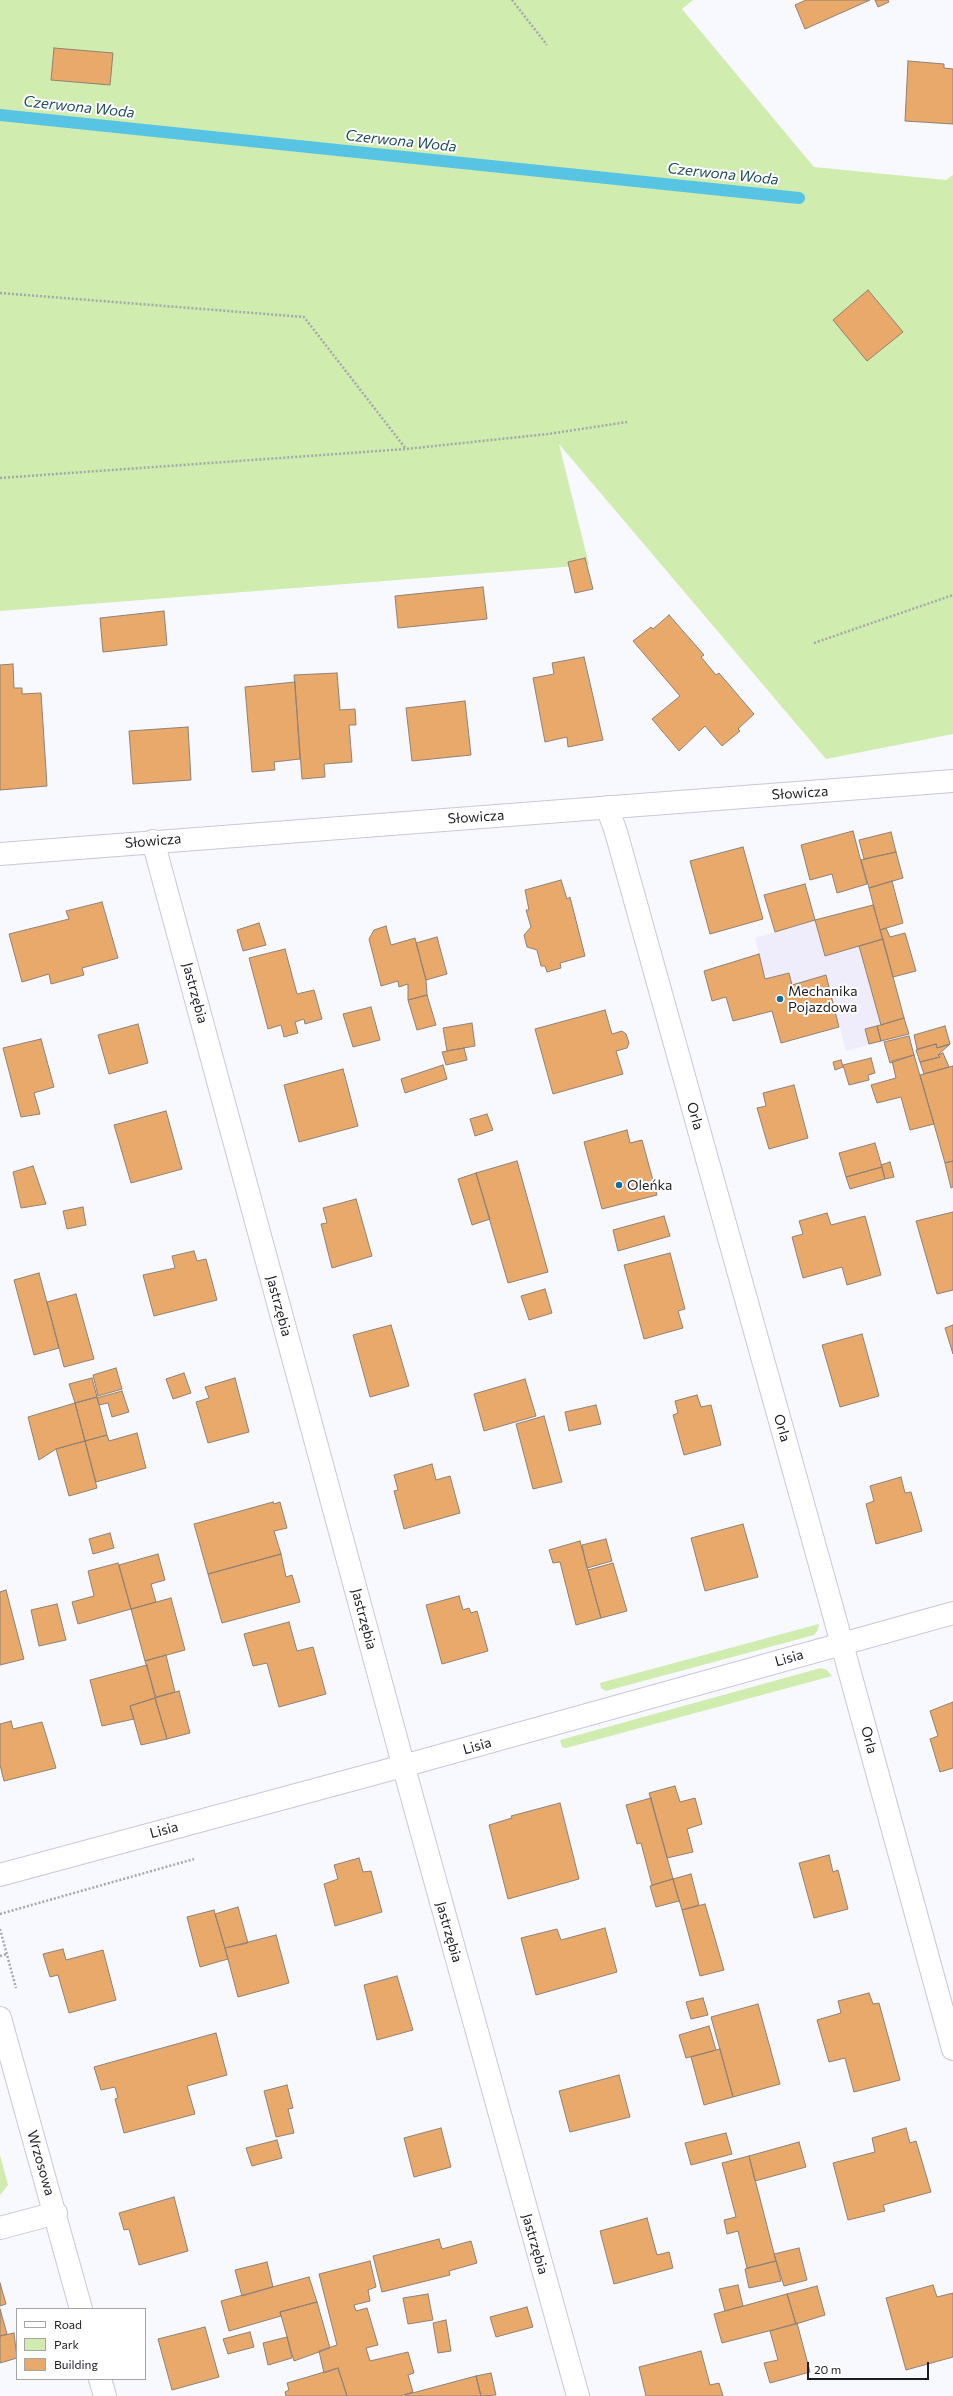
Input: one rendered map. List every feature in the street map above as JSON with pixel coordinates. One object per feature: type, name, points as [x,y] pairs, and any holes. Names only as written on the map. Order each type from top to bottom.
[{"type":"street","name":"Słowicza","points":[[0,854],[153,841],[953,781]]},
{"type":"street","name":"Orla","points":[[607,807],[616,832],[953,2049]]},
{"type":"street","name":"Jastrzębia","points":[[153,841],[403,1766],[578,2396]]},
{"type":"street","name":"Lisia","points":[[0,1875],[403,1766],[953,1612]]},
{"type":"street","name":"Wrzosowa","points":[[0,2018],[56,2214],[81,2308]]},
{"type":"street","points":[[0,2228],[56,2214]]},
{"type":"street","points":[[100,2380],[105,2396]]},
{"type":"path","points":[[512,0],[547,45]]},
{"type":"path","points":[[0,292],[304,317],[406,449]]},
{"type":"path","points":[[0,478],[406,449],[548,434],[627,422]]},
{"type":"path","points":[[814,644],[953,595]]},
{"type":"path","points":[[0,1956],[7,1954]]},
{"type":"shaded area","points":[[815,920],[825,955],[859,946],[893,977],[909,1034],[846,1051],[826,975],[792,985],[789,973],[765,979],[755,938]]},
{"type":"green space","points":[[0,0],[693,0],[682,9],[814,167],[946,180],[953,175],[953,734],[826,759],[559,444],[589,565],[0,611]]},
{"type":"green space","points":[[819,1624],[818,1630],[814,1635],[606,1691],[601,1688],[600,1683]]},
{"type":"green space","points":[[821,1668],[827,1670],[832,1676],[566,1748],[562,1747],[560,1740]]},
{"type":"green space","points":[[0,2155],[8,2185],[0,2195]]},
{"type":"building","points":[[806,0],[870,0],[805,29],[795,5]]},
{"type":"building","points":[[875,0],[888,0],[889,2],[878,7]]},
{"type":"building","points":[[54,48],[113,53],[110,85],[51,80]]},
{"type":"building","points":[[908,61],[944,64],[944,68],[953,69],[953,124],[905,121]]},
{"type":"building","points":[[868,290],[903,332],[867,361],[833,320]]},
{"type":"building","points":[[585,558],[593,589],[575,593],[568,562]]},
{"type":"building","points":[[483,587],[487,619],[398,628],[395,596]]},
{"type":"building","points":[[164,611],[167,645],[103,652],[100,618]]},
{"type":"building","points":[[669,615],[704,655],[701,657],[716,675],[719,673],[754,714],[738,729],[740,731],[722,746],[705,726],[679,751],[652,719],[680,696],[633,641],[651,627],[653,629]]},
{"type":"building","points":[[584,657],[603,740],[568,747],[567,737],[545,742],[533,678],[554,674],[552,663]]},
{"type":"building","points":[[13,664],[14,688],[22,688],[22,694],[41,693],[47,786],[0,790],[0,665]]},
{"type":"building","points":[[337,673],[340,710],[355,709],[356,725],[349,725],[352,762],[324,764],[325,777],[302,779],[294,675]]},
{"type":"building","points":[[295,682],[300,759],[274,762],[275,770],[252,772],[245,687]]},
{"type":"building","points":[[465,701],[471,755],[412,761],[406,708]]},
{"type":"building","points":[[188,727],[191,780],[133,784],[129,731]]},
{"type":"building","points":[[853,831],[867,884],[837,893],[832,874],[810,880],[801,845]]},
{"type":"building","points":[[891,832],[896,852],[864,859],[859,840]]},
{"type":"building","points":[[743,847],[763,919],[710,934],[690,861]]},
{"type":"building","points":[[896,852],[903,878],[869,888],[861,860]]},
{"type":"building","points":[[561,880],[567,899],[570,897],[585,956],[560,963],[561,968],[547,972],[545,966],[541,966],[537,950],[527,947],[524,935],[531,927],[526,910],[529,910],[525,890]]},
{"type":"building","points":[[892,881],[903,923],[880,930],[869,888]]},
{"type":"building","points":[[805,884],[815,920],[775,932],[764,895]]},
{"type":"building","points":[[102,902],[118,958],[82,968],[84,975],[51,984],[49,974],[22,982],[9,934],[69,919],[66,911]]},
{"type":"building","points":[[873,905],[883,939],[825,956],[815,920]]},
{"type":"building","points":[[259,923],[266,945],[243,951],[237,930]]},
{"type":"building","points":[[386,926],[391,945],[415,938],[426,980],[427,995],[408,1000],[408,984],[399,987],[398,981],[381,986],[369,939],[374,930]]},
{"type":"building","points":[[886,928],[890,937],[905,933],[916,971],[893,977],[880,930]]},
{"type":"building","points":[[437,937],[447,974],[426,980],[416,943]]},
{"type":"building","points":[[883,939],[904,1018],[881,1025],[859,946]]},
{"type":"building","points":[[285,949],[297,994],[314,990],[322,1019],[305,1024],[304,1019],[295,1022],[298,1033],[284,1037],[281,1025],[268,1029],[249,958]]},
{"type":"building","name":"Mechanika Pojazdowa","points":[[759,954],[765,979],[789,973],[792,985],[826,975],[839,1027],[781,1043],[772,1011],[733,1021],[726,997],[712,1001],[704,971]]},
{"type":"building","points":[[427,995],[436,1025],[417,1030],[408,1000]]},
{"type":"building","points":[[371,1007],[380,1040],[353,1047],[343,1014]]},
{"type":"building","points":[[605,1010],[612,1034],[622,1031],[626,1034],[629,1043],[627,1048],[616,1051],[623,1074],[553,1094],[535,1029]]},
{"type":"building","points":[[904,1018],[909,1034],[881,1041],[877,1026]]},
{"type":"building","points":[[472,1023],[475,1046],[447,1051],[443,1028]]},
{"type":"building","points":[[138,1024],[148,1063],[109,1074],[98,1035]]},
{"type":"building","points":[[877,1026],[881,1041],[869,1044],[865,1029]]},
{"type":"building","points":[[945,1026],[950,1044],[937,1048],[936,1044],[917,1049],[914,1035]]},
{"type":"building","points":[[909,1036],[914,1055],[890,1063],[884,1042]]},
{"type":"building","points":[[41,1039],[54,1087],[34,1093],[40,1114],[21,1117],[3,1048]]},
{"type":"building","points":[[936,1044],[937,1048],[950,1044],[938,1055],[940,1057],[920,1062],[916,1050]]},
{"type":"building","points":[[464,1048],[467,1060],[446,1065],[442,1052]]},
{"type":"building","points":[[943,1053],[949,1067],[924,1074],[920,1062],[940,1057],[938,1055]]},
{"type":"building","points":[[914,1055],[934,1124],[910,1130],[901,1097],[877,1103],[871,1085],[896,1078],[892,1061]]},
{"type":"building","points":[[871,1058],[875,1073],[868,1075],[869,1080],[849,1085],[843,1065]]},
{"type":"building","points":[[841,1060],[843,1067],[835,1070],[833,1062]]},
{"type":"building","points":[[443,1065],[447,1079],[405,1093],[401,1079]]},
{"type":"building","points":[[953,1066],[953,1161],[945,1163],[920,1075]]},
{"type":"building","points":[[343,1069],[358,1126],[299,1142],[284,1085]]},
{"type":"building","points":[[794,1085],[808,1138],[769,1149],[757,1108],[766,1106],[763,1093]]},
{"type":"building","points":[[166,1111],[182,1169],[131,1183],[114,1125]]},
{"type":"building","points":[[487,1114],[493,1130],[475,1136],[470,1119]]},
{"type":"building","points":[[627,1130],[630,1143],[642,1140],[657,1195],[602,1209],[584,1142]]},
{"type":"building","points":[[875,1143],[882,1167],[846,1177],[839,1153]]},
{"type":"building","points":[[517,1161],[548,1272],[508,1283],[476,1173]]},
{"type":"building","points":[[953,1161],[953,1187],[951,1188],[945,1163]]},
{"type":"building","points":[[890,1162],[894,1177],[885,1179],[881,1165]]},
{"type":"building","points":[[33,1166],[46,1204],[21,1208],[13,1172]]},
{"type":"building","points":[[882,1167],[885,1179],[850,1189],[846,1177]]},
{"type":"building","points":[[476,1173],[490,1219],[472,1225],[458,1179]]},
{"type":"building","points":[[356,1199],[372,1256],[332,1268],[321,1224],[327,1223],[323,1208]]},
{"type":"building","points":[[83,1207],[86,1225],[67,1229],[63,1211]]},
{"type":"building","points":[[953,1212],[953,1290],[937,1294],[916,1221]]},
{"type":"building","points":[[827,1213],[831,1225],[865,1216],[881,1275],[847,1285],[842,1267],[803,1278],[792,1237],[803,1234],[799,1221]]},
{"type":"building","points":[[664,1216],[670,1236],[618,1251],[613,1230]]},
{"type":"building","points":[[194,1251],[197,1261],[206,1259],[217,1300],[154,1316],[143,1275],[175,1268],[172,1256]]},
{"type":"building","points":[[670,1253],[685,1309],[678,1311],[683,1328],[644,1339],[624,1265]]},
{"type":"building","points":[[39,1273],[59,1348],[34,1355],[14,1280]]},
{"type":"building","points":[[545,1289],[552,1313],[529,1320],[521,1296]]},
{"type":"building","points":[[76,1294],[94,1359],[64,1367],[47,1302]]},
{"type":"building","points":[[391,1325],[409,1386],[370,1397],[353,1335]]},
{"type":"building","points":[[953,1325],[953,1354],[945,1328]]},
{"type":"building","points":[[862,1334],[879,1396],[840,1407],[822,1345]]},
{"type":"building","points":[[116,1368],[122,1389],[98,1396],[93,1375]]},
{"type":"building","points":[[184,1373],[191,1393],[173,1399],[166,1379]]},
{"type":"building","points":[[92,1378],[97,1397],[75,1403],[69,1384]]},
{"type":"building","points":[[235,1378],[249,1432],[208,1443],[196,1402],[209,1398],[205,1387]]},
{"type":"building","points":[[525,1379],[536,1416],[484,1431],[474,1394]]},
{"type":"building","points":[[122,1391],[129,1412],[112,1417],[108,1403],[99,1405],[97,1398]]},
{"type":"building","points":[[697,1395],[701,1407],[711,1405],[721,1445],[684,1455],[673,1415],[678,1413],[675,1401]]},
{"type":"building","points":[[97,1397],[107,1435],[85,1441],[75,1403]]},
{"type":"building","points":[[75,1403],[85,1441],[56,1449],[39,1460],[28,1417]]},
{"type":"building","points":[[596,1405],[601,1424],[569,1431],[565,1412]]},
{"type":"building","points":[[544,1416],[562,1482],[533,1489],[516,1424]]},
{"type":"building","points":[[137,1433],[146,1468],[96,1482],[85,1441],[107,1435],[109,1441]]},
{"type":"building","points":[[85,1441],[97,1488],[69,1496],[56,1449]]},
{"type":"building","points":[[432,1464],[436,1480],[450,1476],[460,1513],[404,1529],[394,1491],[398,1490],[394,1475]]},
{"type":"building","points":[[901,1477],[905,1493],[911,1492],[922,1531],[876,1544],[866,1504],[874,1501],[870,1486]]},
{"type":"building","points":[[273,1502],[274,1504],[280,1502],[287,1528],[274,1531],[281,1554],[208,1574],[194,1524]]},
{"type":"building","points":[[743,1524],[758,1577],[705,1591],[691,1538]]},
{"type":"building","points":[[110,1533],[114,1548],[93,1554],[89,1539]]},
{"type":"building","points":[[606,1539],[612,1561],[587,1568],[582,1545]]},
{"type":"building","points":[[580,1541],[601,1618],[576,1625],[560,1562],[553,1563],[549,1550]]},
{"type":"building","points":[[158,1554],[165,1580],[151,1584],[156,1602],[131,1609],[119,1565]]},
{"type":"building","points":[[281,1554],[286,1577],[292,1575],[300,1602],[222,1623],[208,1574]]},
{"type":"building","points":[[118,1563],[131,1609],[78,1624],[72,1602],[94,1596],[88,1571]]},
{"type":"building","points":[[613,1563],[627,1611],[601,1618],[588,1570]]},
{"type":"building","points":[[6,1590],[24,1659],[0,1665],[0,1592]]},
{"type":"building","points":[[459,1596],[463,1610],[469,1608],[471,1613],[477,1611],[488,1651],[442,1664],[426,1605]]},
{"type":"building","points":[[171,1598],[185,1650],[145,1661],[131,1609]]},
{"type":"building","points":[[57,1604],[66,1640],[39,1646],[31,1610]]},
{"type":"building","points":[[289,1622],[297,1651],[313,1647],[326,1694],[279,1707],[267,1663],[253,1666],[244,1634]]},
{"type":"building","points":[[166,1655],[175,1692],[156,1697],[145,1661]]},
{"type":"building","points":[[147,1665],[155,1698],[130,1706],[134,1719],[102,1726],[90,1680]]},
{"type":"building","points":[[179,1691],[190,1733],[167,1739],[155,1698]]},
{"type":"building","points":[[155,1698],[167,1739],[141,1745],[130,1706]]},
{"type":"building","points":[[953,1702],[953,1768],[940,1772],[930,1739],[938,1736],[930,1711]]},
{"type":"building","points":[[11,1721],[13,1729],[42,1722],[56,1768],[4,1781],[0,1765],[0,1724]]},
{"type":"building","points":[[675,1786],[680,1802],[695,1798],[702,1824],[687,1829],[693,1852],[667,1858],[649,1793]]},
{"type":"building","points":[[651,1798],[673,1879],[652,1885],[641,1843],[637,1844],[626,1805]]},
{"type":"building","points":[[560,1803],[579,1879],[508,1899],[489,1825],[512,1818],[511,1816]]},
{"type":"building","points":[[829,1855],[833,1872],[838,1870],[848,1909],[814,1918],[799,1863]]},
{"type":"building","points":[[359,1858],[363,1872],[371,1871],[382,1912],[335,1926],[324,1884],[338,1879],[334,1865]]},
{"type":"building","points":[[691,1874],[699,1905],[682,1910],[673,1879]]},
{"type":"building","points":[[673,1879],[679,1901],[656,1907],[650,1886]]},
{"type":"building","points":[[705,1904],[724,1970],[700,1976],[682,1910]]},
{"type":"building","points":[[238,1907],[248,1943],[225,1948],[215,1914]]},
{"type":"building","points":[[214,1910],[228,1959],[200,1967],[187,1917]]},
{"type":"building","points":[[605,1928],[617,1972],[536,1995],[521,1938],[557,1929],[561,1940]]},
{"type":"building","points":[[276,1935],[289,1983],[238,1997],[225,1948]]},
{"type":"building","points":[[63,1949],[66,1960],[103,1950],[116,2000],[69,2013],[58,1975],[50,1977],[43,1954]]},
{"type":"building","points":[[397,1976],[413,2030],[377,2040],[364,1985]]},
{"type":"building","points":[[869,1993],[873,2004],[879,2003],[900,2080],[854,2092],[845,2058],[829,2062],[817,2020],[841,2013],[838,2001]]},
{"type":"building","points":[[703,1998],[708,2015],[691,2019],[686,2002]]},
{"type":"building","points":[[758,2004],[780,2084],[733,2097],[711,2017]]},
{"type":"building","points":[[709,2026],[716,2050],[686,2058],[679,2035]]},
{"type":"building","points":[[216,2033],[227,2075],[187,2086],[195,2114],[124,2133],[115,2099],[118,2098],[115,2087],[101,2090],[94,2067]]},
{"type":"building","points":[[720,2049],[733,2097],[704,2105],[691,2057]]},
{"type":"building","points":[[619,2075],[630,2117],[570,2132],[559,2091]]},
{"type":"building","points":[[287,2085],[293,2108],[288,2109],[294,2133],[276,2137],[264,2091]]},
{"type":"building","points":[[441,2128],[451,2167],[414,2177],[404,2138]]},
{"type":"building","points":[[906,2128],[910,2143],[916,2141],[931,2192],[883,2205],[885,2211],[848,2220],[833,2163],[875,2152],[872,2138]]},
{"type":"building","points":[[726,2133],[732,2154],[691,2165],[685,2143]]},
{"type":"building","points":[[277,2140],[282,2158],[252,2166],[246,2148]]},
{"type":"building","points":[[799,2142],[806,2167],[755,2181],[749,2156]]},
{"type":"building","points":[[749,2156],[776,2261],[747,2268],[738,2231],[727,2234],[724,2220],[736,2217],[722,2163]]},
{"type":"building","points":[[174,2197],[188,2251],[139,2265],[129,2229],[124,2230],[119,2213]]},
{"type":"building","points":[[647,2218],[657,2255],[669,2252],[673,2268],[614,2284],[600,2231]]},
{"type":"building","points":[[439,2239],[442,2249],[471,2241],[477,2263],[449,2271],[450,2275],[382,2292],[373,2256]]},
{"type":"building","points":[[799,2248],[807,2280],[784,2286],[774,2254]]},
{"type":"building","points":[[370,2261],[376,2287],[368,2290],[370,2301],[354,2305],[356,2311],[367,2308],[378,2345],[366,2348],[370,2361],[408,2352],[414,2373],[408,2375],[413,2392],[400,2396],[347,2396],[338,2368],[324,2373],[319,2351],[337,2345],[319,2274]]},
{"type":"building","points":[[776,2261],[781,2281],[749,2288],[745,2269]]},
{"type":"building","points":[[267,2262],[273,2287],[242,2296],[235,2270]]},
{"type":"building","points":[[309,2277],[317,2302],[280,2312],[281,2316],[229,2331],[221,2301]]},
{"type":"building","points":[[0,2283],[6,2304],[0,2306]]},
{"type":"building","points":[[738,2285],[743,2306],[725,2311],[719,2289]]},
{"type":"building","points":[[933,2285],[937,2297],[953,2293],[953,2357],[906,2370],[886,2298]]},
{"type":"building","points":[[817,2286],[825,2315],[796,2324],[787,2294]]},
{"type":"building","points":[[428,2294],[433,2320],[408,2324],[403,2298]]},
{"type":"building","points":[[787,2294],[796,2324],[722,2343],[714,2314]]},
{"type":"building","points":[[317,2302],[330,2348],[294,2361],[280,2312]]},
{"type":"building","points":[[527,2307],[533,2327],[496,2337],[490,2317]]},
{"type":"building","points":[[0,2309],[7,2334],[0,2336]]},
{"type":"building","points":[[446,2320],[451,2351],[438,2353],[433,2323]]},
{"type":"building","points":[[797,2323],[810,2372],[770,2383],[764,2363],[778,2360],[770,2331]]},
{"type":"building","points":[[205,2327],[219,2377],[172,2390],[158,2339]]},
{"type":"building","points":[[250,2332],[254,2347],[228,2354],[223,2339]]},
{"type":"building","points":[[14,2333],[16,2358],[0,2363],[0,2336]]},
{"type":"building","points":[[287,2337],[292,2358],[268,2365],[263,2343]]},
{"type":"building","points":[[701,2351],[710,2385],[719,2383],[723,2396],[646,2396],[639,2367]]},
{"type":"building","points":[[338,2368],[347,2396],[286,2396],[285,2392],[289,2390],[287,2383]]},
{"type":"building","points":[[491,2373],[496,2395],[481,2396],[476,2376]]},
{"type":"building","points":[[476,2376],[481,2396],[405,2396],[405,2395]]},
{"type":"waterway","name":"Czerwona Woda","points":[[0,115],[799,198]]},
{"type":"place","name":"Mechanika Pojazdowa","points":[[780,999]]},
{"type":"place","name":"Oleńka","points":[[619,1185]]}]
